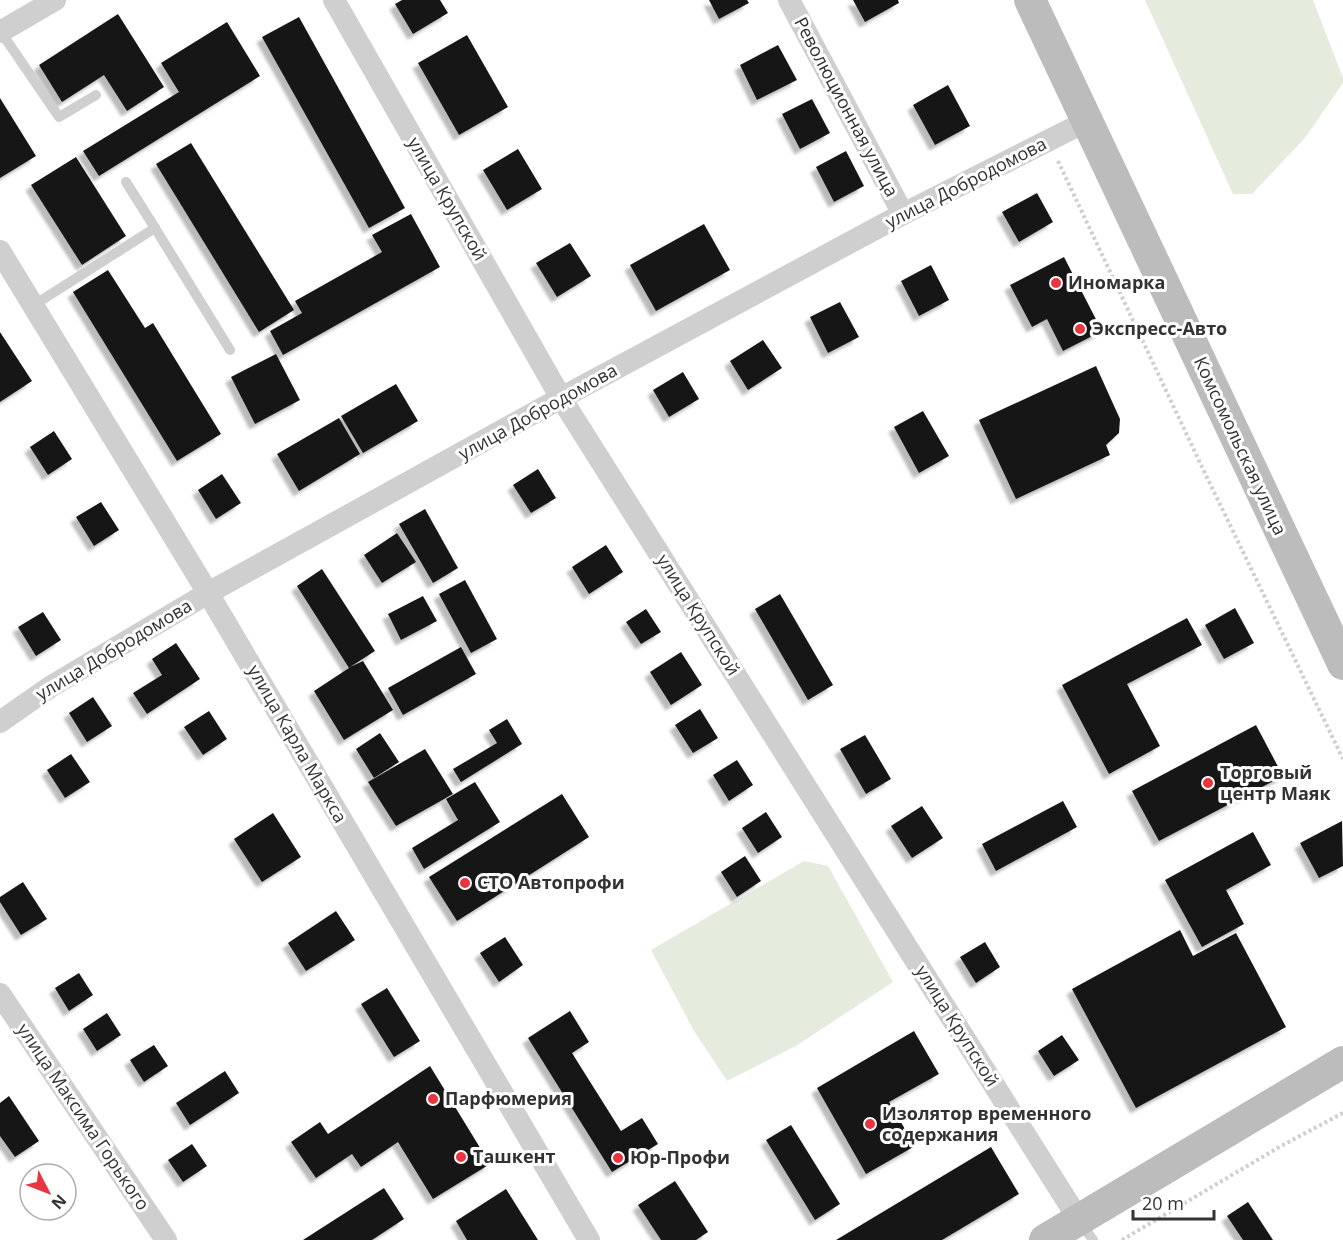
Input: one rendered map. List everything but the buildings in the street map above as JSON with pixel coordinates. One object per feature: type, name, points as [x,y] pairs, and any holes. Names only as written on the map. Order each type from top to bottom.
[{"type":"main road","name":"Комсомольская улица","points":[[1030,0],[1343,664]]},
{"type":"main road","points":[[1045,1240],[1086,1230],[1343,1062]]},
{"type":"street","points":[[0,32],[55,0]]},
{"type":"street","name":"улица Крупской","points":[[334,0],[561,398],[1086,1230]]},
{"type":"street","name":"Революционная улица","points":[[789,0],[903,214]]},
{"type":"street","name":"улица Добродомова","points":[[0,722],[50,687],[208,593],[561,398],[903,214],[1087,121]]},
{"type":"street","name":"улица Карла Маркса","points":[[0,251],[208,593],[589,1240]]},
{"type":"street","name":"улица Максима Горького","points":[[0,994],[166,1240]]},
{"type":"lane","points":[[0,32],[58,117],[96,95]]},
{"type":"lane","points":[[126,182],[230,350]]},
{"type":"lane","points":[[34,305],[155,228]]},
{"type":"path","points":[[1049,140],[1202,467],[1343,759]]},
{"type":"path","points":[[1122,1240],[1281,1146],[1343,1113]]},
{"type":"shaded area","points":[[1145,0],[1313,0],[1343,83],[1305,138],[1252,194],[1233,194]]},
{"type":"shaded area","points":[[804,861],[828,866],[893,982],[796,1046],[727,1081],[694,1031],[651,950]]},
{"type":"place","name":"Иномарка","points":[[1056,283]]},
{"type":"place","name":"Экспресс-Авто","points":[[1080,329]]},
{"type":"place","name":"Торговый центр Маяк","points":[[1208,783]]},
{"type":"place","name":"СТО Автопрофи","points":[[465,883]]},
{"type":"place","name":"Парфюмерия","points":[[433,1099]]},
{"type":"place","name":"Изолятор временного содержания","points":[[870,1124]]},
{"type":"place","name":"Ташкент","points":[[461,1157]]},
{"type":"place","name":"Юр-Профи","points":[[618,1158]]}]
